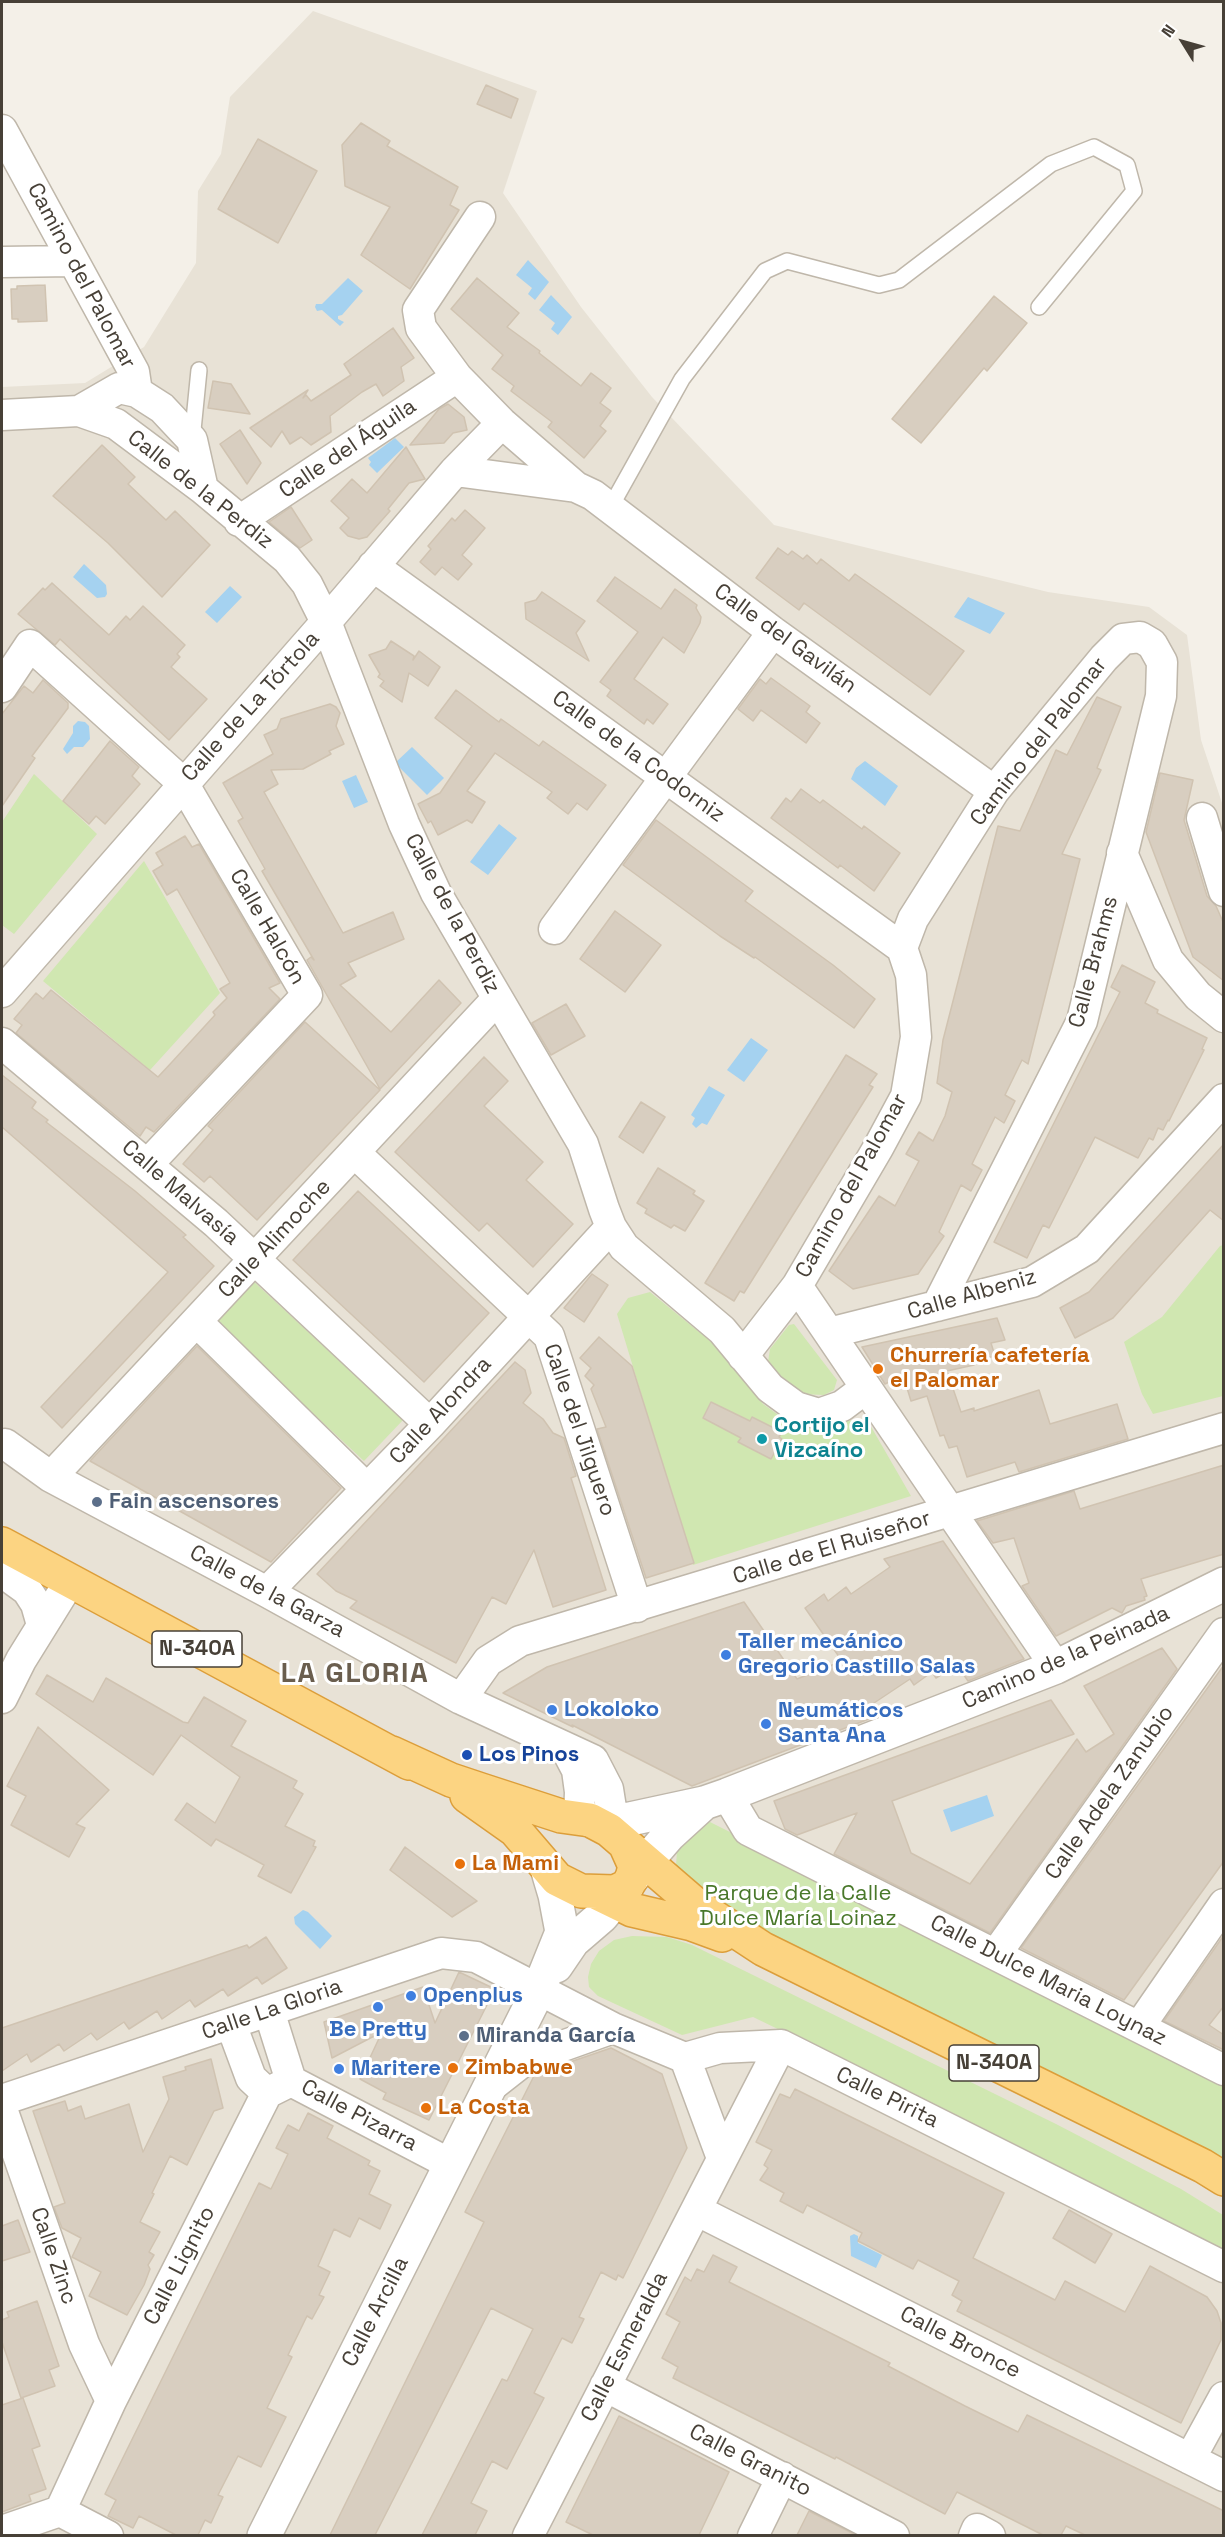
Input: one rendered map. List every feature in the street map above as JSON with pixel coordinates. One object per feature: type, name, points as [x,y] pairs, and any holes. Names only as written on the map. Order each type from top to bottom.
[{"type":"highway","name":"N-340A","points":[[2,1544],[464,1794],[515,1830],[556,1879],[581,1891],[608,1852]]},
{"type":"highway","name":"N-340A","points":[[392,1754],[608,1852],[763,1949]]},
{"type":"highway","points":[[543,1863],[536,1844],[537,1832],[551,1820],[608,1852]]},
{"type":"highway","name":"N-340A","points":[[608,1852],[632,1910],[692,1924],[763,1949],[1203,2166],[1224,2179]]},
{"type":"street","name":"Camino del Palomar","points":[[2,130],[134,372],[137,392]]},
{"type":"street","name":"Calle del Gavilán","points":[[480,217],[418,310],[421,328],[457,376],[502,423],[576,488]]},
{"type":"street","points":[[2,262],[73,261]]},
{"type":"street","name":"Calle del Águila","points":[[239,521],[457,376]]},
{"type":"street","name":"Camino del Palomar","points":[[79,411],[118,388],[137,392],[162,408],[192,440]]},
{"type":"street","name":"Calle de la Perdiz","points":[[2,415],[79,411],[116,424],[203,489],[287,559],[307,584],[327,622],[404,824],[436,893],[584,1144],[611,1227],[624,1247],[722,1330],[770,1388],[796,1407],[819,1414],[842,1406],[866,1388]]},
{"type":"street","name":"Calle de La Tórtola","points":[[2,992],[183,783],[327,622],[455,471],[502,423]]},
{"type":"street","points":[[192,440],[203,489]]},
{"type":"street","name":"Calle del Gavilán","points":[[455,471],[576,488],[593,495],[773,632],[994,791]]},
{"type":"street","name":"Calle de la Codorniz","points":[[373,566],[902,948]]},
{"type":"street","points":[[554,929],[773,632]]},
{"type":"street","name":"Camino del Palomar","points":[[743,1356],[797,1286],[906,1096],[916,1037],[911,975],[902,948],[913,919],[994,791],[1104,658],[1123,639],[1140,636]]},
{"type":"street","name":"Calle Brahms","points":[[937,1306],[1082,1021],[1161,696],[1162,662],[1152,644],[1140,636]]},
{"type":"street","points":[[2,687],[30,645],[183,783]]},
{"type":"street","name":"Calle Halcón","points":[[147,1164],[307,995],[183,783]]},
{"type":"street","points":[[1203,818],[1224,891]]},
{"type":"street","points":[[1122,853],[1168,960],[1198,996],[1224,1017]]},
{"type":"street","name":"Calle Alimoche","points":[[51,1477],[497,999]]},
{"type":"street","name":"Calle Malvasía","points":[[2,1043],[256,1259],[430,1424]]},
{"type":"street","name":"Calle Albeniz","points":[[829,1333],[1032,1282],[1087,1250],[1224,1099]]},
{"type":"street","name":"Calle del Jilguero","points":[[355,1153],[549,1336],[637,1607]]},
{"type":"street","name":"Calle Alondra","points":[[267,1592],[430,1424],[611,1227]]},
{"type":"street","name":"Camino del Palomar","points":[[797,1286],[1056,1667]]},
{"type":"street","points":[[197,1322],[367,1489]]},
{"type":"street","name":"Calle de El Ruiseñor","points":[[461,1699],[488,1661],[520,1641],[1224,1428]]},
{"type":"street","name":"Calle de la Garza","points":[[5,1444],[51,1477],[461,1699],[579,1754],[577,1770],[580,1792],[608,1852]]},
{"type":"street","points":[[2,1572],[27,1590],[36,1604],[42,1625]]},
{"type":"street","points":[[2,1698],[11,1655],[42,1625],[70,1581]]},
{"type":"street","points":[[1212,1590],[1224,1622]]},
{"type":"street","name":"Camino de la Peinada","points":[[608,1852],[715,1799],[1056,1667],[1212,1590]]},
{"type":"street","name":"Calle Adela Zanubio","points":[[996,1954],[1224,1633]]},
{"type":"street","name":"Camino de la Peinada","points":[[608,1852],[630,1819],[715,1799]]},
{"type":"street","name":"Calle Dulce Maria Loynaz","points":[[715,1799],[748,1830],[1224,2070]]},
{"type":"street","name":"Calle Arcilla","points":[[539,1989],[573,1941],[602,1916],[608,1852]]},
{"type":"street","name":"Calle Arcilla","points":[[264,2535],[539,1989],[562,1932],[555,1895],[543,1863]]},
{"type":"street","points":[[1139,2026],[1224,1904]]},
{"type":"street","name":"Calle La Gloria","points":[[2,2100],[441,1953],[476,1957],[539,1989]]},
{"type":"street","points":[[539,1989],[613,2028],[685,2058],[722,2158]]},
{"type":"street","points":[[231,2024],[251,2078],[279,2087],[269,2011]]},
{"type":"street","name":"Calle Arcilla","points":[[489,2088],[526,2058],[613,2028]]},
{"type":"street","name":"Calle Pirita","points":[[685,2058],[720,2048],[789,2049],[1224,2267]]},
{"type":"street","name":"Calle Esmeralda","points":[[528,2535],[722,2158],[789,2049]]},
{"type":"street","name":"Calle Pizarra","points":[[279,2087],[450,2164]]},
{"type":"street","name":"Calle Lignito","points":[[60,2511],[111,2401],[279,2087]]},
{"type":"street","name":"Calle Zinc","points":[[2,2109],[84,2344],[111,2401]]},
{"type":"street","name":"Calle Bronce","points":[[696,2210],[1224,2476]]},
{"type":"street","name":"Calle Granito","points":[[605,2386],[894,2535]]},
{"type":"street","points":[[1190,2459],[1224,2397]]},
{"type":"street","points":[[753,2535],[782,2477]]},
{"type":"street","points":[[2,2531],[60,2511],[108,2535]]},
{"type":"lane","points":[[610,508],[682,379],[765,271],[787,261],[879,285],[899,280],[1050,164],[1094,147],[1127,165],[1134,191],[1039,307]]},
{"type":"lane","points":[[192,440],[199,370]]},
{"type":"shaded area","points":[[313,11],[537,91],[503,193],[581,307],[652,397],[774,525],[1048,592],[1149,607],[1187,635],[1201,740],[1224,809],[1223,2535],[2,2536],[2,387],[85,383],[144,347],[196,263],[198,191],[221,154],[230,97]]},
{"type":"green space","points":[[34,774],[97,834],[14,934],[2,925],[2,822]]},
{"type":"green space","points":[[144,861],[220,993],[150,1070],[43,981]]},
{"type":"green space","points":[[1223,1245],[1223,1396],[1153,1414],[1142,1394],[1124,1342],[1162,1317]]},
{"type":"green space","points":[[251,1279],[403,1420],[364,1461],[213,1320]]},
{"type":"green space","points":[[650,1292],[731,1358],[763,1404],[798,1429],[866,1418],[911,1496],[693,1565],[617,1314],[628,1298]]},
{"type":"green space","points":[[794,1324],[837,1380],[834,1390],[824,1395],[799,1394],[782,1381],[768,1362],[770,1349],[789,1325]]},
{"type":"green space","name":"Parque de la Calle Dulce María Loinaz","points":[[710,1822],[1223,2080],[1223,2158],[776,1936],[701,1891],[676,1866],[677,1851],[689,1834]]},
{"type":"green space","points":[[632,1936],[667,1937],[692,1945],[1056,2124],[1181,2189],[1223,2215],[1223,2254],[873,2075],[753,2017],[682,2035],[598,1996],[589,1987],[588,1977],[591,1964],[599,1951],[614,1940]]},
{"type":"water","points":[[528,260],[549,282],[535,300],[528,294],[532,288],[516,275]]},
{"type":"water","points":[[348,278],[363,291],[342,315],[338,316],[338,319],[344,322],[340,326],[322,310],[317,311],[315,307],[316,304],[322,304]]},
{"type":"water","points":[[551,295],[572,317],[558,335],[551,329],[555,323],[539,310]]},
{"type":"water","points":[[395,438],[404,447],[377,473],[369,465],[371,462],[368,458]]},
{"type":"water","points":[[84,564],[106,585],[105,597],[97,598],[73,577]]},
{"type":"water","points":[[230,586],[242,597],[217,623],[205,612]]},
{"type":"water","points":[[968,597],[1005,613],[990,634],[954,617]]},
{"type":"water","points":[[78,721],[85,722],[89,726],[90,739],[83,747],[74,747],[67,754],[63,749],[73,733],[73,726]]},
{"type":"water","points":[[412,747],[444,778],[427,795],[395,763]]},
{"type":"water","points":[[865,761],[898,786],[885,806],[851,779],[856,768]]},
{"type":"water","points":[[356,775],[368,802],[354,808],[342,781]]},
{"type":"water","points":[[499,824],[517,838],[488,875],[470,862]]},
{"type":"water","points":[[751,1038],[768,1050],[744,1082],[727,1070]]},
{"type":"water","points":[[709,1086],[725,1095],[707,1125],[702,1123],[696,1128],[692,1124],[695,1118],[691,1115]]},
{"type":"water","points":[[987,1795],[994,1816],[951,1832],[943,1810]]},
{"type":"water","points":[[303,1910],[308,1912],[332,1936],[320,1949],[295,1924],[294,1917]]},
{"type":"water","points":[[854,2234],[858,2236],[858,2243],[882,2255],[876,2268],[851,2256],[850,2236]]},
{"type":"building","points":[[486,85],[518,99],[511,118],[477,104]]},
{"type":"building","points":[[361,123],[390,141],[387,146],[458,187],[450,205],[459,210],[410,289],[361,255],[390,207],[345,186],[342,145]]},
{"type":"building","points":[[258,139],[317,171],[278,243],[218,209]]},
{"type":"building","points":[[477,278],[519,313],[507,327],[540,351],[539,353],[581,386],[591,373],[611,388],[600,403],[611,411],[600,426],[606,431],[584,458],[548,427],[552,422],[511,391],[514,386],[492,369],[503,355],[451,309]]},
{"type":"building","points":[[45,285],[47,321],[18,322],[18,319],[12,319],[11,289],[17,289],[17,286]]},
{"type":"building","points":[[994,296],[1027,323],[987,371],[984,368],[921,443],[892,419]]},
{"type":"building","points":[[393,328],[414,358],[401,367],[404,381],[383,396],[376,384],[362,392],[330,416],[331,432],[311,445],[301,437],[290,444],[282,431],[271,447],[250,428],[308,390],[303,398],[306,395],[311,401],[351,375],[344,364]]},
{"type":"building","points":[[213,381],[231,384],[250,414],[208,408]]},
{"type":"building","points":[[448,404],[464,417],[467,430],[453,433],[444,443],[410,445],[439,409]]},
{"type":"building","points":[[240,430],[261,463],[247,484],[220,444]]},
{"type":"building","points":[[102,445],[135,477],[128,484],[166,520],[175,511],[210,545],[162,597],[108,543],[53,496]]},
{"type":"building","points":[[406,447],[425,479],[409,483],[388,509],[390,511],[367,537],[359,539],[348,536],[340,528],[349,518],[331,501],[352,479],[367,493]]},
{"type":"building","points":[[291,507],[312,540],[300,548],[269,522]]},
{"type":"building","points":[[465,510],[485,528],[462,555],[472,564],[458,580],[442,567],[435,575],[420,562],[431,549],[428,546],[452,518],[455,521]]},
{"type":"building","points":[[778,548],[788,555],[792,551],[803,559],[807,555],[817,564],[821,559],[849,581],[855,574],[964,651],[930,695],[804,603],[799,610],[756,578]]},
{"type":"building","points":[[615,577],[661,609],[675,589],[697,605],[696,608],[701,617],[684,653],[663,637],[634,679],[668,704],[653,724],[647,719],[644,724],[607,696],[611,690],[600,682],[638,632],[597,601]]},
{"type":"building","points":[[52,583],[109,635],[126,616],[130,620],[143,606],[185,645],[177,654],[180,657],[171,667],[207,699],[169,740],[60,639],[55,645],[18,614],[43,588],[45,590]]},
{"type":"building","points":[[542,592],[585,621],[576,633],[589,661],[526,619],[525,603],[536,600]]},
{"type":"building","points":[[391,641],[414,656],[413,660],[419,651],[440,667],[428,686],[409,673],[402,702],[380,686],[384,681],[378,677],[380,674],[369,655],[386,649]]},
{"type":"building","points":[[771,678],[810,706],[806,712],[820,723],[806,743],[761,710],[753,721],[738,709],[760,679],[766,684]]},
{"type":"building","points":[[43,680],[68,703],[68,708],[32,756],[35,758],[2,806],[2,714],[24,686],[33,693]]},
{"type":"building","points":[[456,690],[499,722],[501,719],[539,746],[543,741],[606,785],[587,810],[577,803],[568,814],[547,798],[552,792],[495,753],[467,791],[485,802],[472,823],[467,820],[438,835],[431,821],[428,823],[418,804],[440,793],[472,746],[435,718]]},
{"type":"building","points":[[1097,697],[1121,707],[1097,768],[1101,770],[1062,854],[1080,859],[1028,1064],[1022,1060],[1005,1095],[1015,1101],[1004,1123],[995,1117],[972,1164],[982,1170],[971,1191],[961,1185],[939,1232],[944,1236],[918,1274],[853,1289],[829,1271],[879,1196],[895,1206],[919,1161],[906,1154],[919,1132],[933,1141],[945,1116],[952,1092],[937,1083],[943,1040],[998,826],[1020,831],[1056,750],[1067,755]]},
{"type":"building","points":[[330,704],[340,713],[336,726],[344,744],[329,751],[331,754],[303,769],[271,770],[278,784],[264,792],[343,933],[393,912],[404,939],[348,963],[356,976],[340,985],[391,1032],[439,980],[461,1003],[380,1089],[307,960],[311,957],[314,960],[262,871],[265,869],[238,821],[243,818],[223,783],[273,754],[264,735],[277,729],[281,719]]},
{"type":"building","points":[[110,741],[139,767],[132,776],[140,784],[105,824],[96,816],[89,824],[63,801]]},
{"type":"building","points":[[1160,773],[1193,780],[1184,820],[1207,896],[1216,906],[1224,924],[1224,981],[1193,957],[1146,832]]},
{"type":"building","points":[[801,789],[820,803],[823,800],[862,829],[864,826],[900,853],[874,891],[840,865],[838,868],[771,818],[786,798],[791,802]]},
{"type":"building","points":[[656,820],[753,891],[745,901],[833,965],[875,999],[854,1028],[755,957],[720,936],[623,865]]},
{"type":"building","points":[[185,836],[192,847],[199,844],[280,983],[269,988],[280,999],[154,1132],[146,1127],[140,1136],[16,1033],[22,1025],[14,1019],[36,993],[43,999],[51,990],[158,1077],[215,1015],[213,1012],[227,998],[220,989],[230,983],[177,889],[167,895],[153,871],[163,865],[156,853]]},
{"type":"building","points":[[615,911],[661,945],[625,992],[580,959]]},
{"type":"building","points":[[1122,965],[1155,982],[1145,1003],[1158,1010],[1157,1013],[1207,1038],[1202,1049],[1204,1050],[1169,1121],[1163,1130],[1158,1128],[1153,1140],[1149,1138],[1138,1158],[1095,1137],[1049,1228],[1043,1225],[1027,1258],[994,1242],[1120,992],[1111,987]]},
{"type":"building","points":[[566,1004],[585,1036],[551,1055],[532,1023]]},
{"type":"building","points":[[305,1022],[380,1090],[257,1220],[210,1176],[204,1182],[183,1164],[213,1130],[208,1126]]},
{"type":"building","points":[[846,1055],[877,1074],[869,1085],[873,1087],[744,1293],[740,1291],[734,1301],[705,1283]]},
{"type":"building","points":[[484,1057],[508,1081],[484,1106],[543,1162],[526,1180],[573,1224],[533,1267],[487,1223],[479,1231],[395,1152]]},
{"type":"building","points":[[2,1075],[36,1102],[32,1108],[48,1120],[46,1122],[135,1191],[186,1235],[183,1237],[214,1266],[62,1428],[41,1407],[168,1272],[2,1127]]},
{"type":"building","points":[[641,1102],[665,1117],[643,1153],[619,1137]]},
{"type":"building","points":[[1224,1144],[1224,1221],[1210,1210],[1113,1318],[1075,1338],[1060,1308],[1089,1292]]},
{"type":"building","points":[[658,1168],[695,1191],[693,1194],[704,1201],[685,1231],[674,1225],[671,1228],[645,1213],[647,1209],[637,1203]]},
{"type":"building","points":[[358,1191],[489,1313],[424,1382],[293,1260]]},
{"type":"building","points":[[592,1274],[608,1285],[584,1322],[564,1308]]},
{"type":"building","points":[[997,1318],[1005,1340],[991,1343],[995,1356],[973,1361],[974,1365],[947,1371],[961,1412],[974,1408],[974,1411],[1039,1390],[1050,1424],[1117,1404],[1128,1439],[1019,1472],[1015,1462],[967,1477],[957,1446],[949,1448],[944,1435],[940,1436],[927,1396],[911,1401],[903,1375],[885,1384],[862,1347]]},
{"type":"building","points":[[599,1337],[632,1366],[694,1563],[646,1578],[597,1429],[606,1427],[591,1389],[594,1385],[585,1376],[591,1368],[580,1358]]},
{"type":"building","points":[[197,1346],[341,1488],[271,1562],[90,1461]]},
{"type":"building","points":[[515,1362],[525,1370],[531,1393],[523,1403],[543,1419],[553,1433],[564,1438],[576,1476],[571,1478],[606,1590],[553,1607],[534,1550],[506,1604],[492,1597],[456,1663],[350,1608],[357,1601],[336,1591],[317,1574]]},
{"type":"building","name":"Cortijo el Vizcaíno","points":[[711,1402],[750,1421],[752,1417],[782,1432],[779,1437],[782,1439],[771,1459],[738,1442],[741,1438],[703,1418]]},
{"type":"building","points":[[1224,1465],[1224,1554],[1141,1579],[1147,1596],[1144,1597],[1145,1600],[1126,1606],[1122,1613],[1112,1608],[1056,1636],[1022,1586],[1029,1583],[1014,1538],[993,1543],[977,1521],[1074,1491],[1080,1509]]},
{"type":"building","points":[[943,1541],[1024,1659],[968,1681],[957,1665],[936,1678],[932,1672],[914,1685],[910,1679],[871,1705],[877,1716],[692,1786],[503,1693],[547,1667],[744,1602],[797,1679],[842,1661],[805,1608],[824,1594],[828,1601],[846,1587],[851,1594],[890,1567],[884,1559]]},
{"type":"building","points":[[1162,1648],[1177,1669],[990,1933],[834,1854],[857,1813],[797,1835],[785,1829],[774,1801],[1051,1700],[1074,1734],[892,1801],[911,1853],[970,1884],[1077,1739],[1086,1752],[1114,1734],[1084,1686]]},
{"type":"building","points":[[1224,1665],[1224,1861],[1124,2000],[1021,1948]]},
{"type":"building","points":[[47,1675],[93,1702],[106,1678],[183,1722],[188,1723],[204,1697],[246,1721],[231,1746],[297,1781],[293,1788],[303,1794],[285,1826],[315,1841],[313,1846],[316,1847],[291,1893],[258,1876],[264,1865],[216,1839],[211,1846],[175,1820],[187,1803],[215,1823],[240,1777],[181,1735],[153,1775],[36,1694]]},
{"type":"building","points":[[38,1727],[109,1790],[76,1824],[85,1828],[69,1857],[11,1825],[26,1796],[7,1786]]},
{"type":"building","points":[[405,1847],[477,1901],[452,1917],[390,1870]]},
{"type":"building","points":[[1224,1935],[1224,2006],[1209,2025],[1224,2035],[1224,2050],[1164,2021]]},
{"type":"building","points":[[266,1937],[287,1968],[262,1984],[257,1977],[228,1996],[223,1989],[195,2007],[190,2000],[162,2019],[157,2011],[129,2029],[124,2022],[97,2040],[91,2033],[64,2051],[59,2044],[31,2062],[27,2054],[2,2071],[2,2028],[247,1945],[249,1948]]},
{"type":"building","points":[[459,1972],[495,1989],[429,2120],[383,2099],[386,2093],[360,2079],[382,2032],[332,2058],[324,2022],[423,1987],[435,2023]]},
{"type":"building","points":[[611,2048],[662,2074],[687,2148],[623,2278],[618,2275],[616,2280],[601,2272],[579,2317],[584,2319],[572,2343],[562,2338],[534,2393],[544,2398],[507,2469],[492,2461],[471,2503],[487,2511],[475,2535],[422,2535],[502,2379],[507,2381],[533,2329],[491,2308],[375,2535],[330,2535],[484,2222],[465,2212],[535,2074]]},
{"type":"building","points":[[211,2059],[223,2108],[214,2111],[187,2165],[170,2156],[152,2193],[154,2194],[140,2222],[160,2232],[149,2252],[154,2255],[148,2265],[150,2269],[144,2285],[127,2315],[89,2296],[101,2272],[72,2257],[81,2238],[62,2228],[54,2207],[65,2203],[33,2111],[65,2101],[68,2111],[81,2106],[85,2119],[129,2104],[143,2152],[169,2099],[163,2077]]},
{"type":"building","points":[[795,2089],[1004,2193],[973,2258],[1055,2300],[1065,2281],[1125,2312],[1150,2266],[1207,2297],[1217,2311],[1221,2323],[1221,2340],[1181,2423],[957,2311],[962,2301],[952,2295],[959,2281],[918,2260],[913,2269],[858,2241],[862,2233],[807,2205],[803,2213],[780,2201],[784,2193],[760,2180],[768,2168],[764,2165],[772,2150],[756,2142],[780,2094],[790,2098]]},
{"type":"building","points":[[308,2113],[333,2126],[327,2138],[370,2161],[368,2165],[380,2171],[369,2194],[391,2205],[380,2229],[359,2218],[350,2237],[334,2229],[318,2266],[330,2272],[319,2295],[324,2297],[312,2319],[307,2316],[288,2355],[292,2357],[267,2408],[286,2417],[261,2467],[238,2456],[218,2495],[223,2497],[211,2523],[205,2520],[198,2535],[176,2535],[139,2516],[133,2528],[108,2516],[116,2500],[105,2494],[259,2183],[271,2189],[288,2154],[276,2148],[282,2136],[288,2125],[299,2131]]},
{"type":"building","points":[[1069,2210],[1112,2234],[1095,2263],[1053,2238]]},
{"type":"building","points":[[18,2220],[30,2252],[2,2261],[2,2226]]},
{"type":"building","points":[[713,2255],[737,2267],[729,2282],[890,2363],[888,2366],[965,2406],[1018,2432],[1027,2415],[1224,2511],[1224,2535],[1085,2535],[1066,2526],[1061,2535],[1043,2535],[957,2492],[945,2514],[836,2457],[835,2459],[673,2378],[678,2367],[662,2358],[680,2322],[666,2314],[685,2277],[691,2281],[697,2269],[704,2272]]},
{"type":"building","points":[[37,2301],[59,2366],[49,2370],[55,2386],[21,2398],[2,2342],[2,2320],[9,2317],[7,2312]]},
{"type":"building","points":[[23,2398],[40,2446],[32,2449],[46,2489],[29,2495],[31,2501],[2,2512],[2,2405]]},
{"type":"building","points":[[619,2416],[729,2472],[699,2535],[593,2535],[566,2522]]},
{"type":"building","points":[[809,2511],[856,2535],[797,2535]]},
{"type":"place","name":"Churrería cafetería el Palomar","points":[[878,1369]]},
{"type":"place","name":"Cortijo el Vizcaíno","points":[[762,1439]]},
{"type":"place","name":"Fain ascensores","points":[[97,1502]]},
{"type":"place","name":"Taller mecánico Gregorio Castillo Salas","points":[[726,1655]]},
{"type":"place","name":"Lokoloko","points":[[552,1710]]},
{"type":"place","name":"Neumáticos Santa Ana","points":[[766,1724]]},
{"type":"place","name":"Los Pinos","points":[[467,1755]]},
{"type":"place","name":"La Mami","points":[[460,1864]]},
{"type":"place","name":"Openplus","points":[[411,1996]]},
{"type":"place","name":"Be Pretty","points":[[378,2007]]},
{"type":"place","name":"Miranda García","points":[[464,2036]]},
{"type":"place","name":"Zimbabwe","points":[[453,2068]]},
{"type":"place","name":"Maritere","points":[[339,2069]]},
{"type":"place","name":"La Costa","points":[[426,2108]]},
{"type":"district","name":"LA GLORIA","points":[[355,1674]]}]
